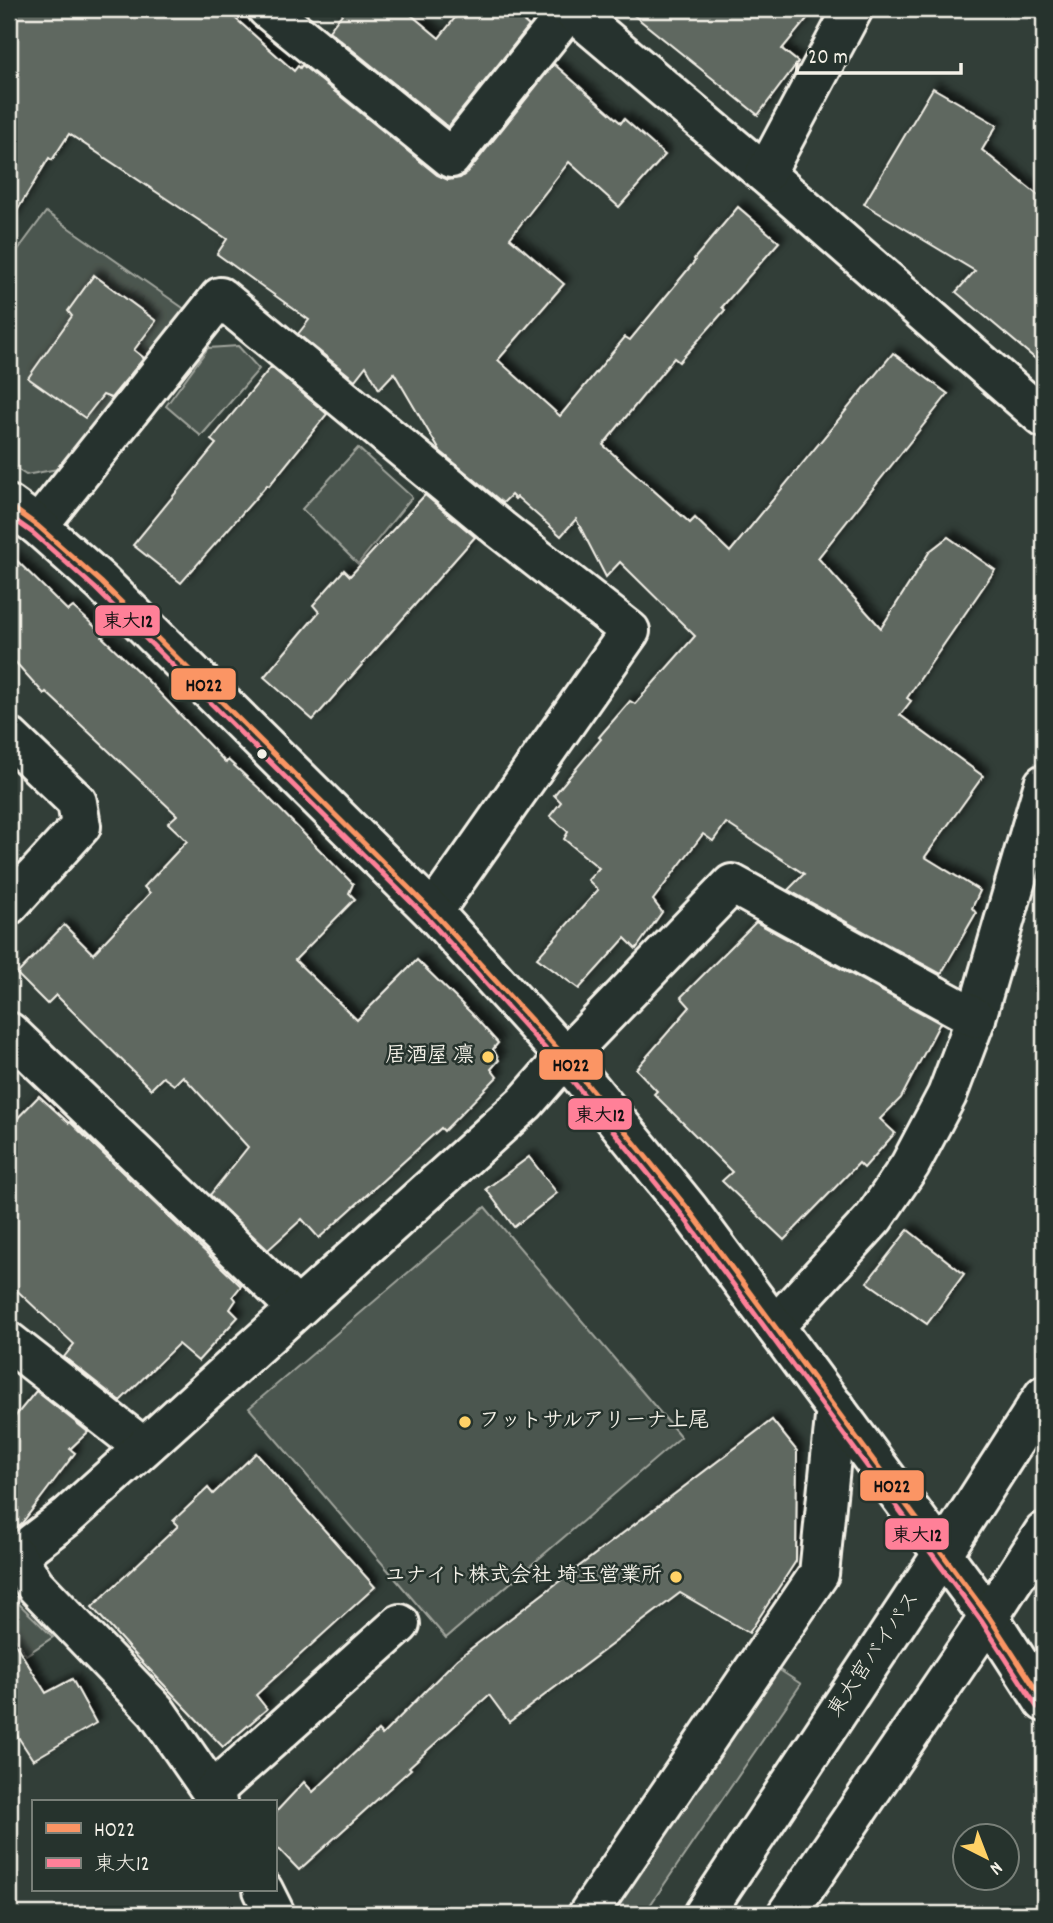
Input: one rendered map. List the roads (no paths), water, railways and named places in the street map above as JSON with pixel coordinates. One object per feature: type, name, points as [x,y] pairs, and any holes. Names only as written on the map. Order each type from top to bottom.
[{"type":"main road","points":[[267,9],[451,158],[570,9],[765,174],[1044,418]]},
{"type":"main road","points":[[765,174],[853,9]]},
{"type":"main road","points":[[433,912],[630,631],[489,520],[220,297],[23,516],[101,582],[433,912],[565,1057],[689,1210],[943,1553],[989,1617],[1044,1702]]},
{"type":"main road","points":[[9,737],[77,802],[81,826],[9,905]]},
{"type":"main road","points":[[775,1326],[874,1218],[910,1165],[947,1095],[976,1018],[1044,784]]},
{"type":"main road","points":[[400,1624],[215,1797],[156,1711],[35,1586],[12,1556],[68,1516],[525,1103],[565,1057],[732,884],[976,1018]]},
{"type":"main road","points":[[9,1031],[297,1308]]},
{"type":"main road","points":[[9,1342],[143,1447]]},
{"type":"main road","name":"東大宮バイパス","points":[[704,1914],[1044,1395]]},
{"type":"main road","points":[[589,1914],[819,1574],[836,1408]]},
{"type":"main road","points":[[788,1914],[1044,1532]]},
{"type":"main road","points":[[263,1892],[275,1914]]},
{"type":"place","name":"居酒屋 凛","points":[[488,1057]]},
{"type":"place","name":"フットサルアリーナ上尾","points":[[465,1422]]},
{"type":"place","name":"ユナイト株式会社 埼玉営業所","points":[[676,1577]]}]
